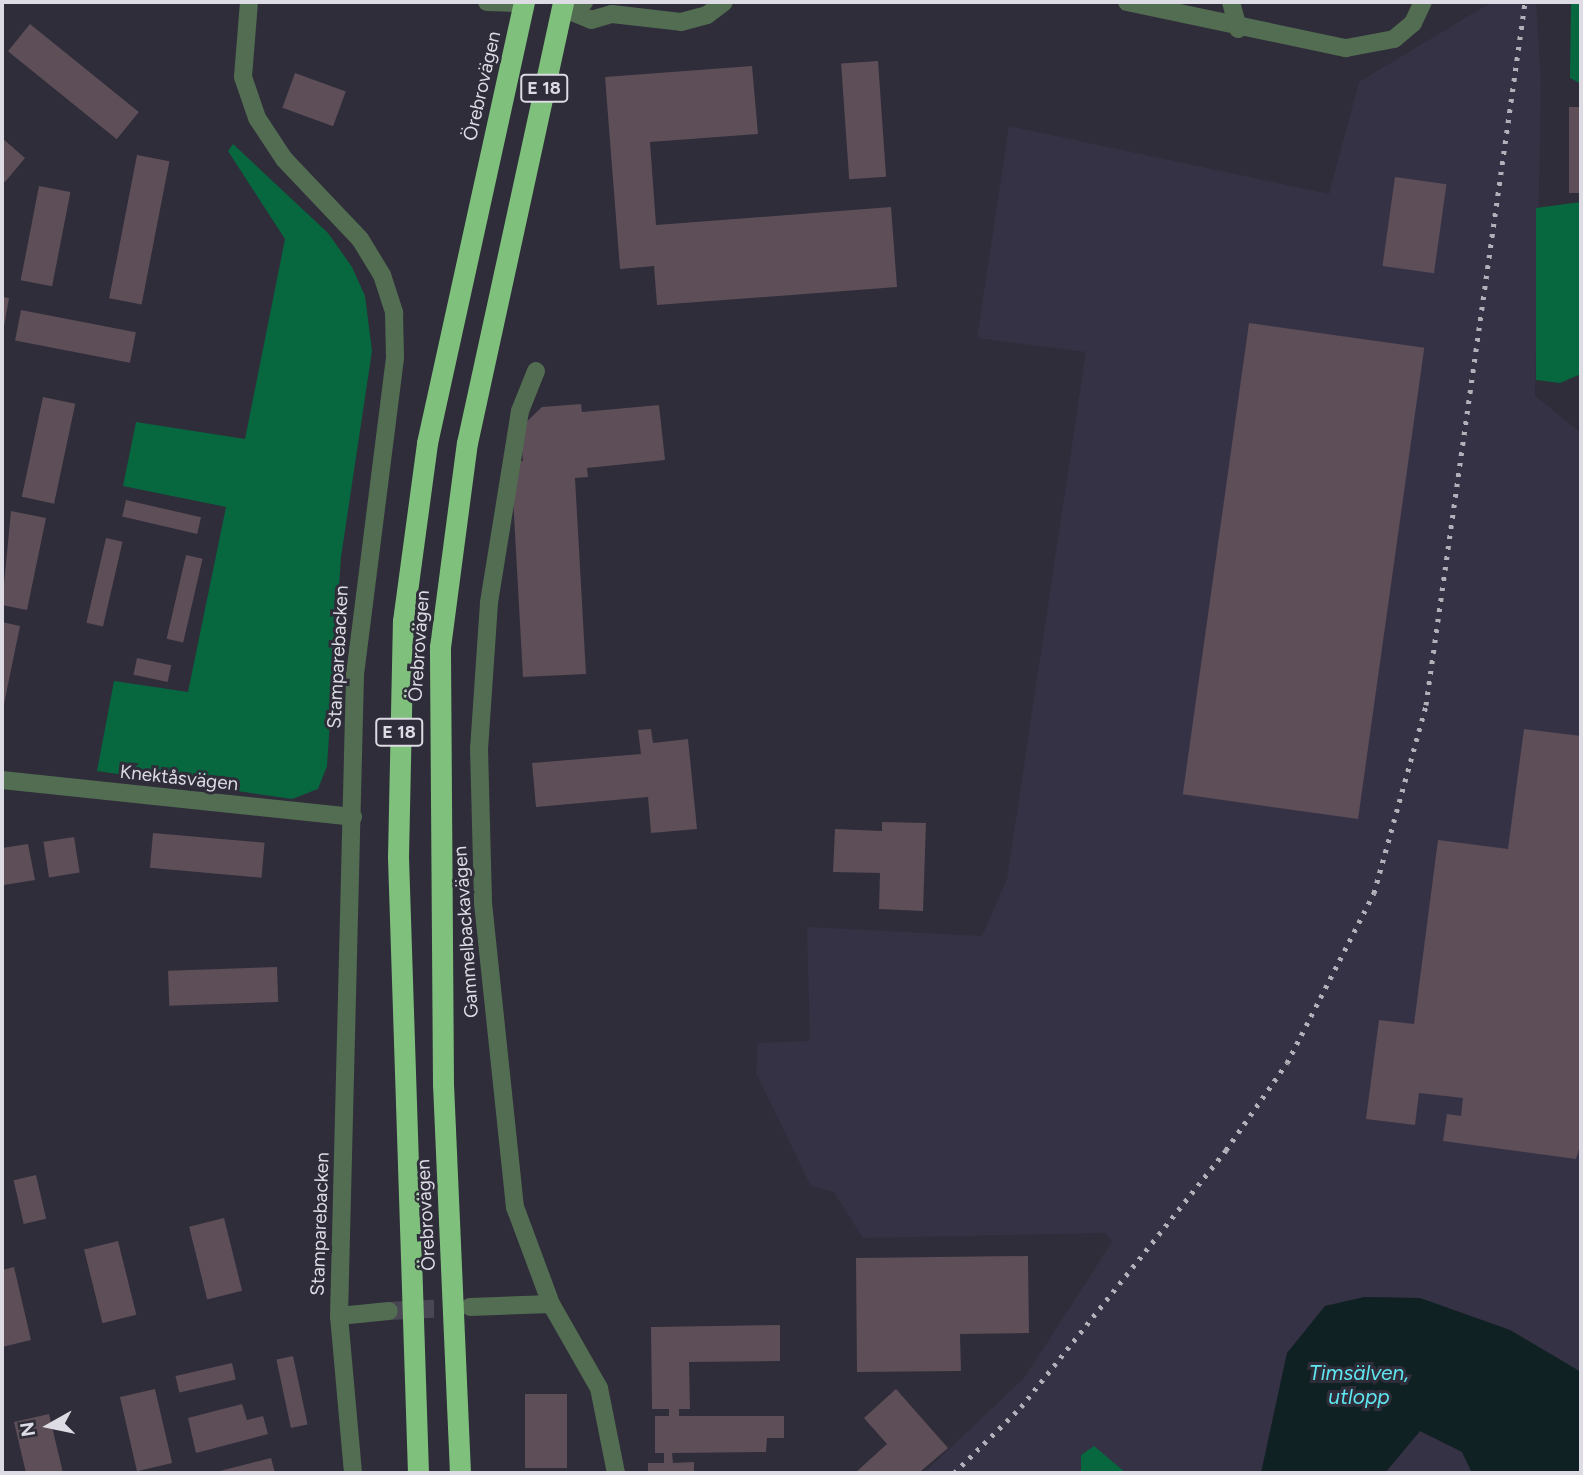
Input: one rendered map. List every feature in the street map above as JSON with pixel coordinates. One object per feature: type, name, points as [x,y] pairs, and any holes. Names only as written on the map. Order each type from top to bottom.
[{"type":"highway","points":[[523,2],[562,5]]},
{"type":"highway","name":"Örebrovägen","points":[[418,1473],[398,857],[403,621],[427,443],[523,2]]},
{"type":"highway","name":"Örebrovägen","points":[[460,1473],[443,1085],[440,646],[467,443],[562,5]]},
{"type":"street","name":"Stamparebacken","points":[[249,2],[243,77],[257,118],[284,159],[360,239],[382,275],[394,313],[395,358],[355,675],[339,1316],[388,1311]]},
{"type":"street","points":[[487,2],[523,2]]},
{"type":"street","points":[[562,5],[584,2]]},
{"type":"street","points":[[595,2],[612,14]]},
{"type":"street","points":[[562,5],[592,20],[612,14],[681,22],[724,2]]},
{"type":"street","points":[[1127,2],[1238,29],[1346,48],[1375,46],[1413,23],[1423,2]]},
{"type":"street","points":[[1231,2],[1238,29]]},
{"type":"street","name":"Gammelbackavägen","points":[[536,371],[520,411],[489,603],[479,822],[508,1164],[527,1248],[551,1304],[599,1388],[616,1473]]},
{"type":"street","name":"Knektåsvägen","points":[[2,780],[353,817]]},
{"type":"street","points":[[470,1307],[551,1304]]},
{"type":"street","points":[[339,1316],[353,1473]]},
{"type":"shaded area","points":[[1492,2],[1536,2],[1541,84],[1535,396],[1581,433],[1581,1372],[1510,1330],[1420,1298],[1364,1297],[1287,1353],[1261,1473],[924,1473],[1025,1377],[1112,1242],[1106,1233],[863,1238],[834,1192],[811,1186],[756,1073],[758,1043],[810,1041],[807,927],[982,936],[1007,879],[1086,352],[977,338],[1009,126],[1329,194],[1359,82]]},
{"type":"shaded area","points":[[1420,1431],[1462,1452],[1472,1473],[1385,1473]]},
{"type":"green space","points":[[1571,2],[1581,2],[1581,84],[1570,78]]},
{"type":"green space","points":[[233,144],[328,233],[352,267],[365,296],[372,351],[341,557],[327,766],[318,789],[292,799],[97,771],[114,681],[188,692],[226,507],[123,486],[136,422],[245,439],[285,239],[228,151]]},
{"type":"green space","points":[[1581,202],[1581,374],[1560,383],[1536,380],[1536,208]]},
{"type":"green space","points":[[1094,1446],[1126,1473],[1081,1473],[1081,1455]]},
{"type":"water","name":"Timsälven, utlopp","points":[[1364,1297],[1420,1298],[1510,1330],[1581,1372],[1581,1473],[1472,1473],[1462,1452],[1420,1431],[1385,1473],[1261,1473],[1287,1353],[1325,1306]]},
{"type":"building","points":[[30,24],[139,112],[117,139],[8,51]]},
{"type":"building","points":[[878,61],[886,177],[849,179],[841,64]]},
{"type":"building","points":[[752,66],[758,134],[650,142],[656,225],[891,207],[897,287],[657,305],[654,266],[620,269],[605,77]]},
{"type":"building","points":[[295,73],[346,91],[333,126],[282,108]]},
{"type":"building","points":[[1569,107],[1581,107],[1581,193],[1569,193]]},
{"type":"building","points":[[2,138],[25,158],[5,182],[2,179]]},
{"type":"building","points":[[137,155],[169,161],[142,305],[109,298]]},
{"type":"building","points":[[1395,177],[1446,184],[1434,273],[1382,266]]},
{"type":"building","points":[[39,186],[70,192],[52,286],[21,280]]},
{"type":"building","points":[[2,297],[9,298],[3,332],[2,332]]},
{"type":"building","points":[[21,310],[136,332],[130,363],[15,340]]},
{"type":"building","points":[[1249,323],[1424,348],[1358,819],[1183,794]]},
{"type":"building","points":[[43,397],[75,404],[54,504],[22,497]]},
{"type":"building","points":[[581,404],[582,412],[659,405],[665,460],[587,468],[588,477],[575,478],[586,674],[523,677],[511,462],[523,461],[520,428],[542,407]]},
{"type":"building","points":[[126,500],[201,517],[197,534],[122,517]]},
{"type":"building","points":[[11,511],[46,518],[27,610],[2,605]]},
{"type":"building","points":[[106,538],[123,542],[103,627],[86,623]]},
{"type":"building","points":[[186,555],[203,559],[183,643],[167,639]]},
{"type":"building","points":[[2,622],[20,626],[3,709],[2,709]]},
{"type":"building","points":[[137,658],[171,665],[168,682],[133,675]]},
{"type":"building","points":[[651,729],[653,743],[688,739],[697,829],[651,833],[648,797],[536,807],[532,763],[641,754],[638,730]]},
{"type":"building","points":[[1524,729],[1581,736],[1581,1143],[1576,1159],[1443,1141],[1447,1114],[1461,1116],[1463,1098],[1419,1093],[1415,1125],[1366,1119],[1379,1020],[1414,1024],[1438,840],[1508,849]]},
{"type":"building","points":[[882,822],[926,823],[923,911],[879,909],[880,873],[833,872],[835,829],[882,831]]},
{"type":"building","points":[[153,833],[265,843],[262,878],[150,868]]},
{"type":"building","points":[[74,837],[80,873],[49,877],[43,842]]},
{"type":"building","points":[[28,844],[35,880],[4,885],[2,848]]},
{"type":"building","points":[[277,967],[278,1002],[169,1006],[168,971]]},
{"type":"building","points":[[36,1175],[46,1219],[24,1224],[14,1180]]},
{"type":"building","points":[[224,1218],[242,1291],[207,1299],[189,1227]]},
{"type":"building","points":[[118,1241],[136,1315],[102,1323],[84,1249]]},
{"type":"building","points":[[1028,1256],[1029,1333],[960,1334],[961,1371],[857,1372],[856,1258]]},
{"type":"building","points":[[14,1267],[31,1340],[2,1347],[2,1270]]},
{"type":"building","points":[[780,1325],[780,1361],[689,1362],[690,1409],[679,1409],[679,1416],[784,1416],[784,1438],[767,1438],[766,1452],[672,1453],[673,1463],[694,1462],[694,1473],[648,1473],[648,1463],[664,1463],[664,1453],[655,1453],[655,1416],[669,1416],[669,1409],[652,1409],[651,1327]]},
{"type":"building","points":[[293,1356],[308,1424],[291,1428],[276,1360]]},
{"type":"building","points":[[232,1363],[236,1380],[179,1393],[175,1376]]},
{"type":"building","points":[[155,1389],[172,1463],[137,1471],[120,1397]]},
{"type":"building","points":[[896,1389],[948,1448],[921,1471],[855,1473],[887,1444],[864,1418]]},
{"type":"building","points":[[525,1394],[567,1394],[567,1468],[525,1468]]},
{"type":"building","points":[[242,1404],[247,1420],[263,1416],[268,1434],[196,1453],[188,1418]]},
{"type":"building","points":[[49,1414],[63,1473],[26,1473],[14,1422]]},
{"type":"building","points":[[271,1458],[275,1473],[216,1473],[216,1472]]},
{"type":"tunnel","points":[[389,1311],[466,1307]]},
{"type":"railway","points":[[954,1473],[1021,1407],[1226,1150],[1287,1063],[1374,893],[1426,705],[1525,2]]}]
